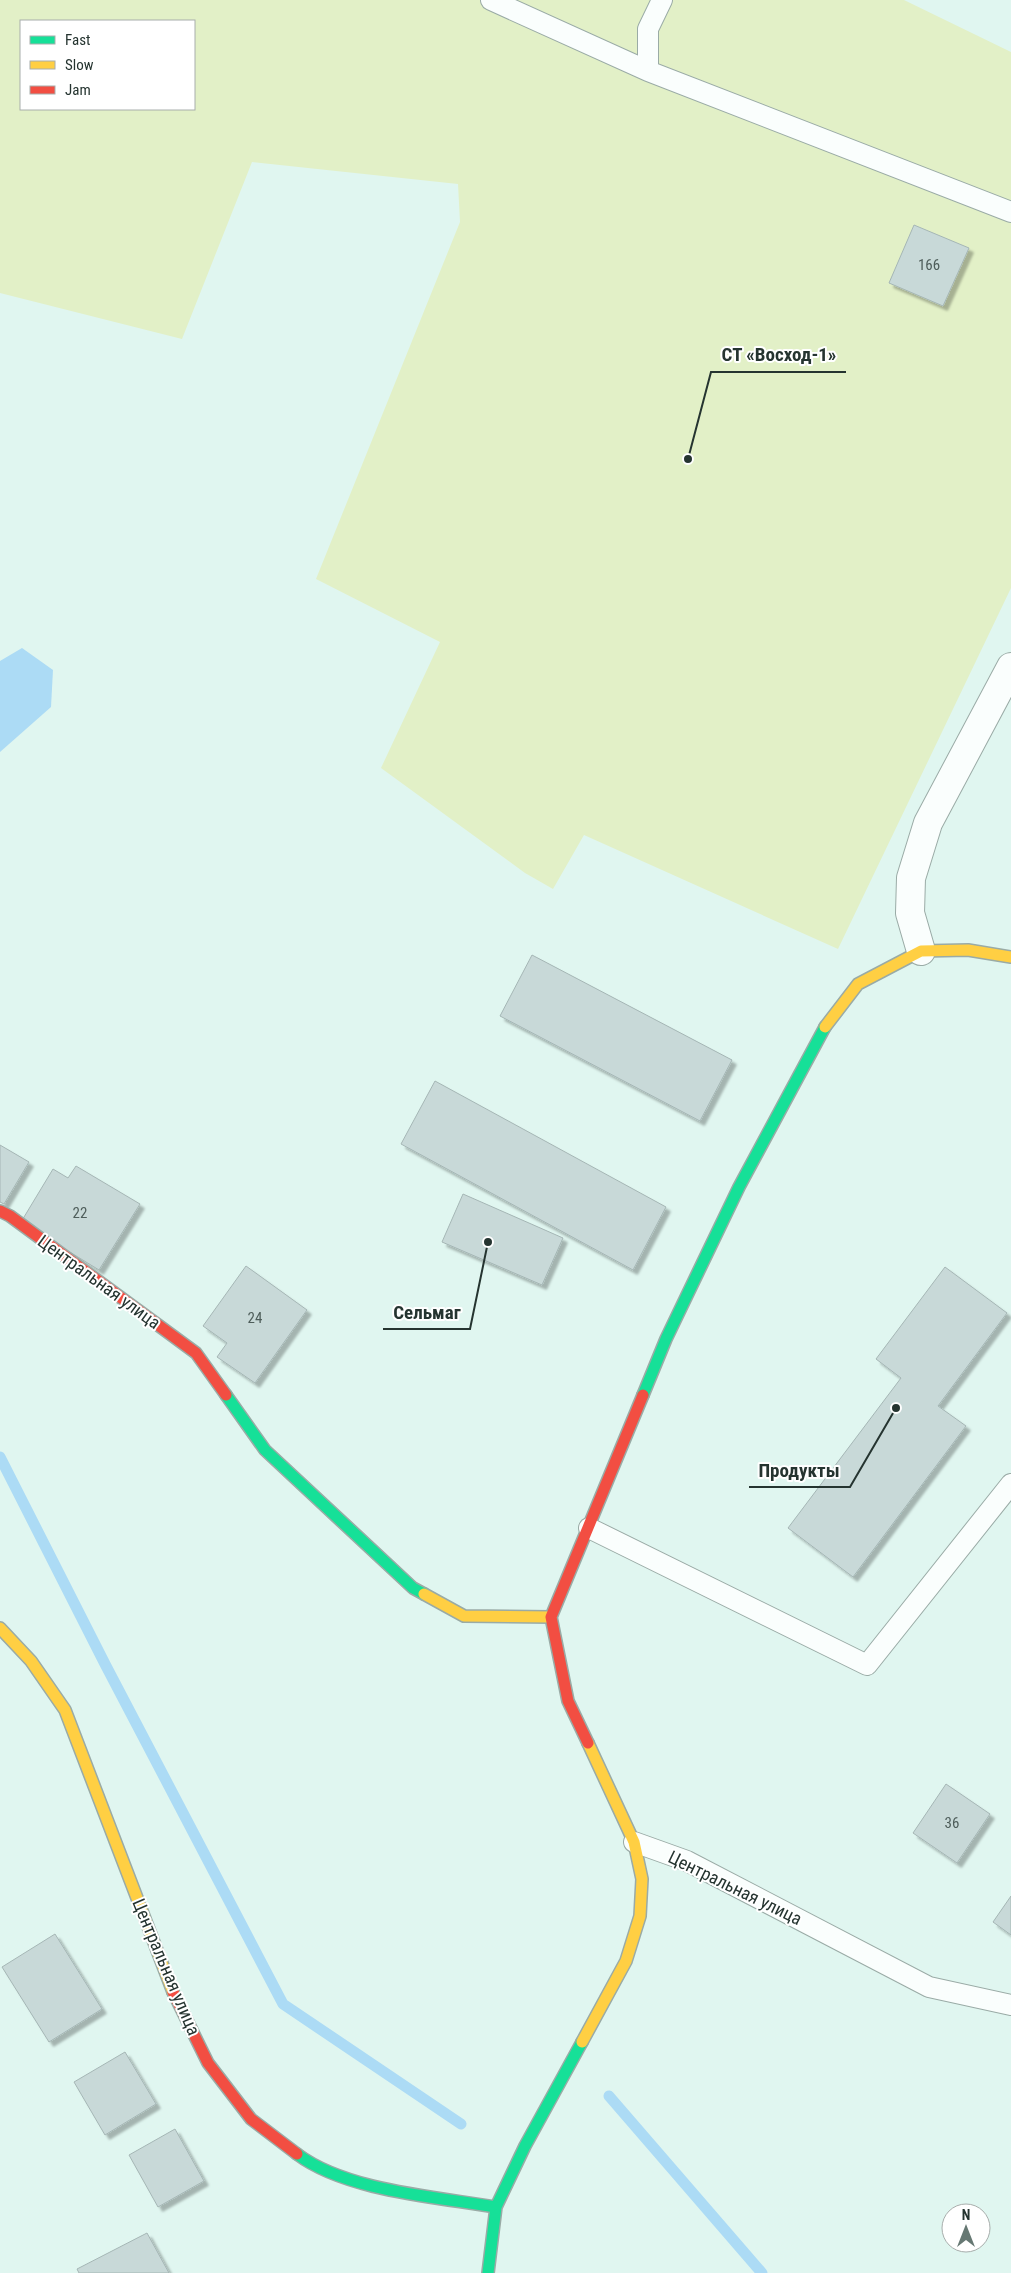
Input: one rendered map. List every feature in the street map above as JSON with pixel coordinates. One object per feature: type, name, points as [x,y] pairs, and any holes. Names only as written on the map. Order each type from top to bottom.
[{"type":"street","points":[[921,951],[910,913],[912,878],[928,823],[1011,667]]},
{"type":"street","points":[[634,1842],[568,1701],[551,1617],[666,1339],[739,1187],[820,1034],[858,984],[921,951],[968,950],[1011,957]]},
{"type":"street","name":"Центральная улица","points":[[0,1211],[10,1216],[196,1354],[265,1450],[413,1588],[464,1616],[551,1617]]},
{"type":"street","name":"Центральная улица","points":[[0,1628],[31,1661],[64,1710],[170,1986],[208,2063],[251,2119],[305,2160],[358,2183],[496,2207]]},
{"type":"street","name":"Центральная улица","points":[[488,2273],[496,2207],[526,2146],[626,1961],[640,1916],[642,1879],[634,1842]]},
{"type":"lane","points":[[491,0],[648,71],[1011,212]]},
{"type":"lane","points":[[648,71],[648,28],[662,0]]},
{"type":"lane","points":[[589,1528],[867,1665],[1011,1484]]},
{"type":"lane","name":"Центральная улица","points":[[634,1842],[687,1861],[929,1987],[1011,2005]]},
{"type":"green space","points":[[0,0],[904,0],[1011,52],[1011,588],[838,949],[584,835],[553,889],[525,873],[381,768],[440,642],[316,579],[460,222],[458,184],[252,162],[182,339],[0,293]]},
{"type":"water","points":[[22,648],[53,670],[51,707],[0,752],[0,661]]},
{"type":"building","points":[[914,225],[969,248],[943,306],[889,283]]},
{"type":"building","points":[[532,955],[732,1060],[700,1121],[500,1016]]},
{"type":"building","points":[[435,1081],[666,1207],[633,1270],[401,1144]]},
{"type":"building","points":[[0,1145],[29,1162],[4,1204],[0,1202]]},
{"type":"building","points":[[76,1166],[140,1204],[99,1270],[21,1222],[53,1169],[68,1178]]},
{"type":"building","points":[[463,1194],[563,1238],[542,1285],[442,1242]]},
{"type":"building","points":[[246,1266],[307,1310],[255,1383],[217,1357],[227,1343],[203,1326]]},
{"type":"building","points":[[945,1267],[1007,1313],[938,1406],[966,1426],[853,1577],[788,1528],[901,1378],[876,1359]]},
{"type":"building","points":[[946,1784],[990,1814],[957,1863],[913,1833]]},
{"type":"building","points":[[1011,1896],[1011,1935],[993,1922]]},
{"type":"building","points":[[55,1934],[102,2009],[49,2042],[2,1967]]},
{"type":"building","points":[[125,2052],[156,2104],[105,2135],[74,2082]]},
{"type":"building","points":[[175,2129],[204,2181],[158,2207],[129,2155]]},
{"type":"building","points":[[147,2233],[169,2273],[79,2273],[77,2269]]},
{"type":"waterway","points":[[0,1457],[105,1664],[283,2004],[461,2124]]},
{"type":"waterway","points":[[609,2096],[762,2273]]},
{"type":"traffic: fast","points":[[643,1395],[666,1339],[739,1187],[825,1027]]},
{"type":"traffic: fast","points":[[226,1395],[265,1450],[413,1588],[424,1594]]},
{"type":"traffic: fast","points":[[488,2273],[496,2207],[525,2146],[582,2042]]},
{"type":"traffic: fast","points":[[297,2154],[317,2166],[366,2184],[420,2196],[496,2207]]},
{"type":"traffic: slow","points":[[825,1027],[858,984],[921,951],[968,950],[1011,957]]},
{"type":"traffic: slow","points":[[424,1594],[464,1616],[551,1617]]},
{"type":"traffic: slow","points":[[0,1628],[31,1661],[65,1710],[173,1992]]},
{"type":"traffic: slow","points":[[582,2042],[626,1961],[640,1916],[642,1879],[634,1842],[588,1743]]},
{"type":"traffic: jam","points":[[0,1211],[10,1216],[196,1353],[226,1395]]},
{"type":"traffic: jam","points":[[588,1743],[568,1701],[551,1617],[643,1395]]},
{"type":"traffic: jam","points":[[173,1992],[208,2063],[251,2119],[297,2154]]},
{"type":"place","name":"СТ «Восход-1»","points":[[688,459]]},
{"type":"place","name":"Сельмаг","points":[[488,1242]]},
{"type":"place","name":"Продукты","points":[[896,1408]]}]
